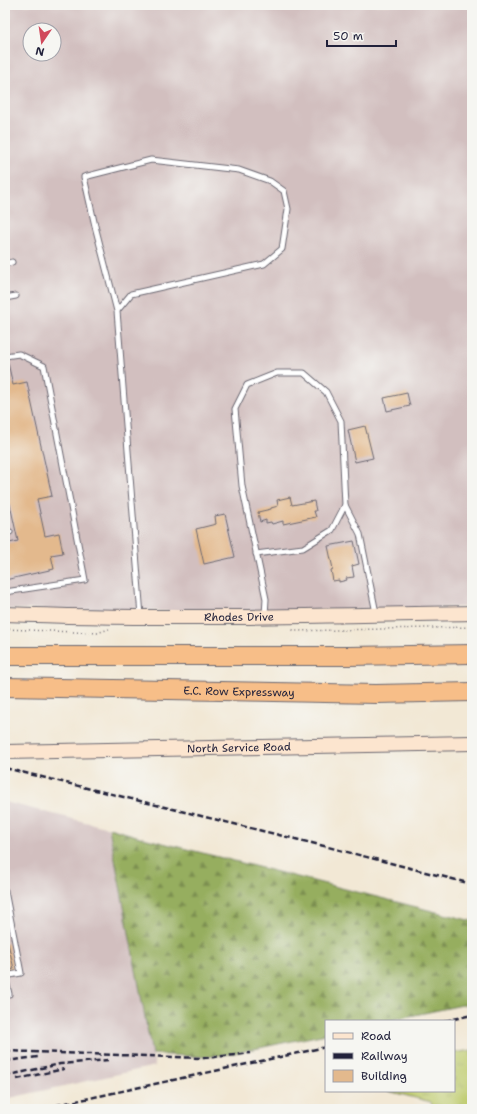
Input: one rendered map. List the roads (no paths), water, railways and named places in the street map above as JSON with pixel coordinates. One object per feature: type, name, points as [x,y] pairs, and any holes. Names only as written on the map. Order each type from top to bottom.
[{"type":"highway","points":[[5,656],[350,656],[472,654]]},
{"type":"highway","name":"E.C. Row Expressway","points":[[5,687],[376,694],[472,692]]},
{"type":"street","name":"Rhodes Drive","points":[[5,614],[141,617],[472,613]]},
{"type":"street","name":"North Service Road","points":[[5,752],[472,743]]},
{"type":"lane","points":[[117,311],[130,294],[264,264],[282,249],[288,209],[284,191],[270,181],[239,170],[151,160],[84,177],[117,311],[141,617]]},
{"type":"lane","points":[[5,264],[12,262]]},
{"type":"lane","points":[[5,298],[16,296]]},
{"type":"lane","points":[[5,356],[19,354],[44,366],[86,580],[5,592]]},
{"type":"lane","points":[[264,616],[266,599],[242,486],[234,410],[247,385],[277,373],[304,373],[326,392],[341,421],[345,505],[360,534],[376,614]]},
{"type":"lane","points":[[256,554],[303,548],[332,530],[345,505]]},
{"type":"lane","points":[[5,891],[21,974],[5,976],[9,994],[5,994]]},
{"type":"railway","points":[[5,768],[324,846],[472,884]]},
{"type":"railway","points":[[450,1020],[472,1015]]},
{"type":"railway","points":[[39,1109],[325,1047]]},
{"type":"railway","points":[[5,1051],[202,1058],[250,1053]]},
{"type":"railway","points":[[5,1061],[38,1057]]},
{"type":"railway","points":[[5,1076],[60,1064],[108,1060]]},
{"type":"railway","points":[[17,1079],[64,1069]]}]
